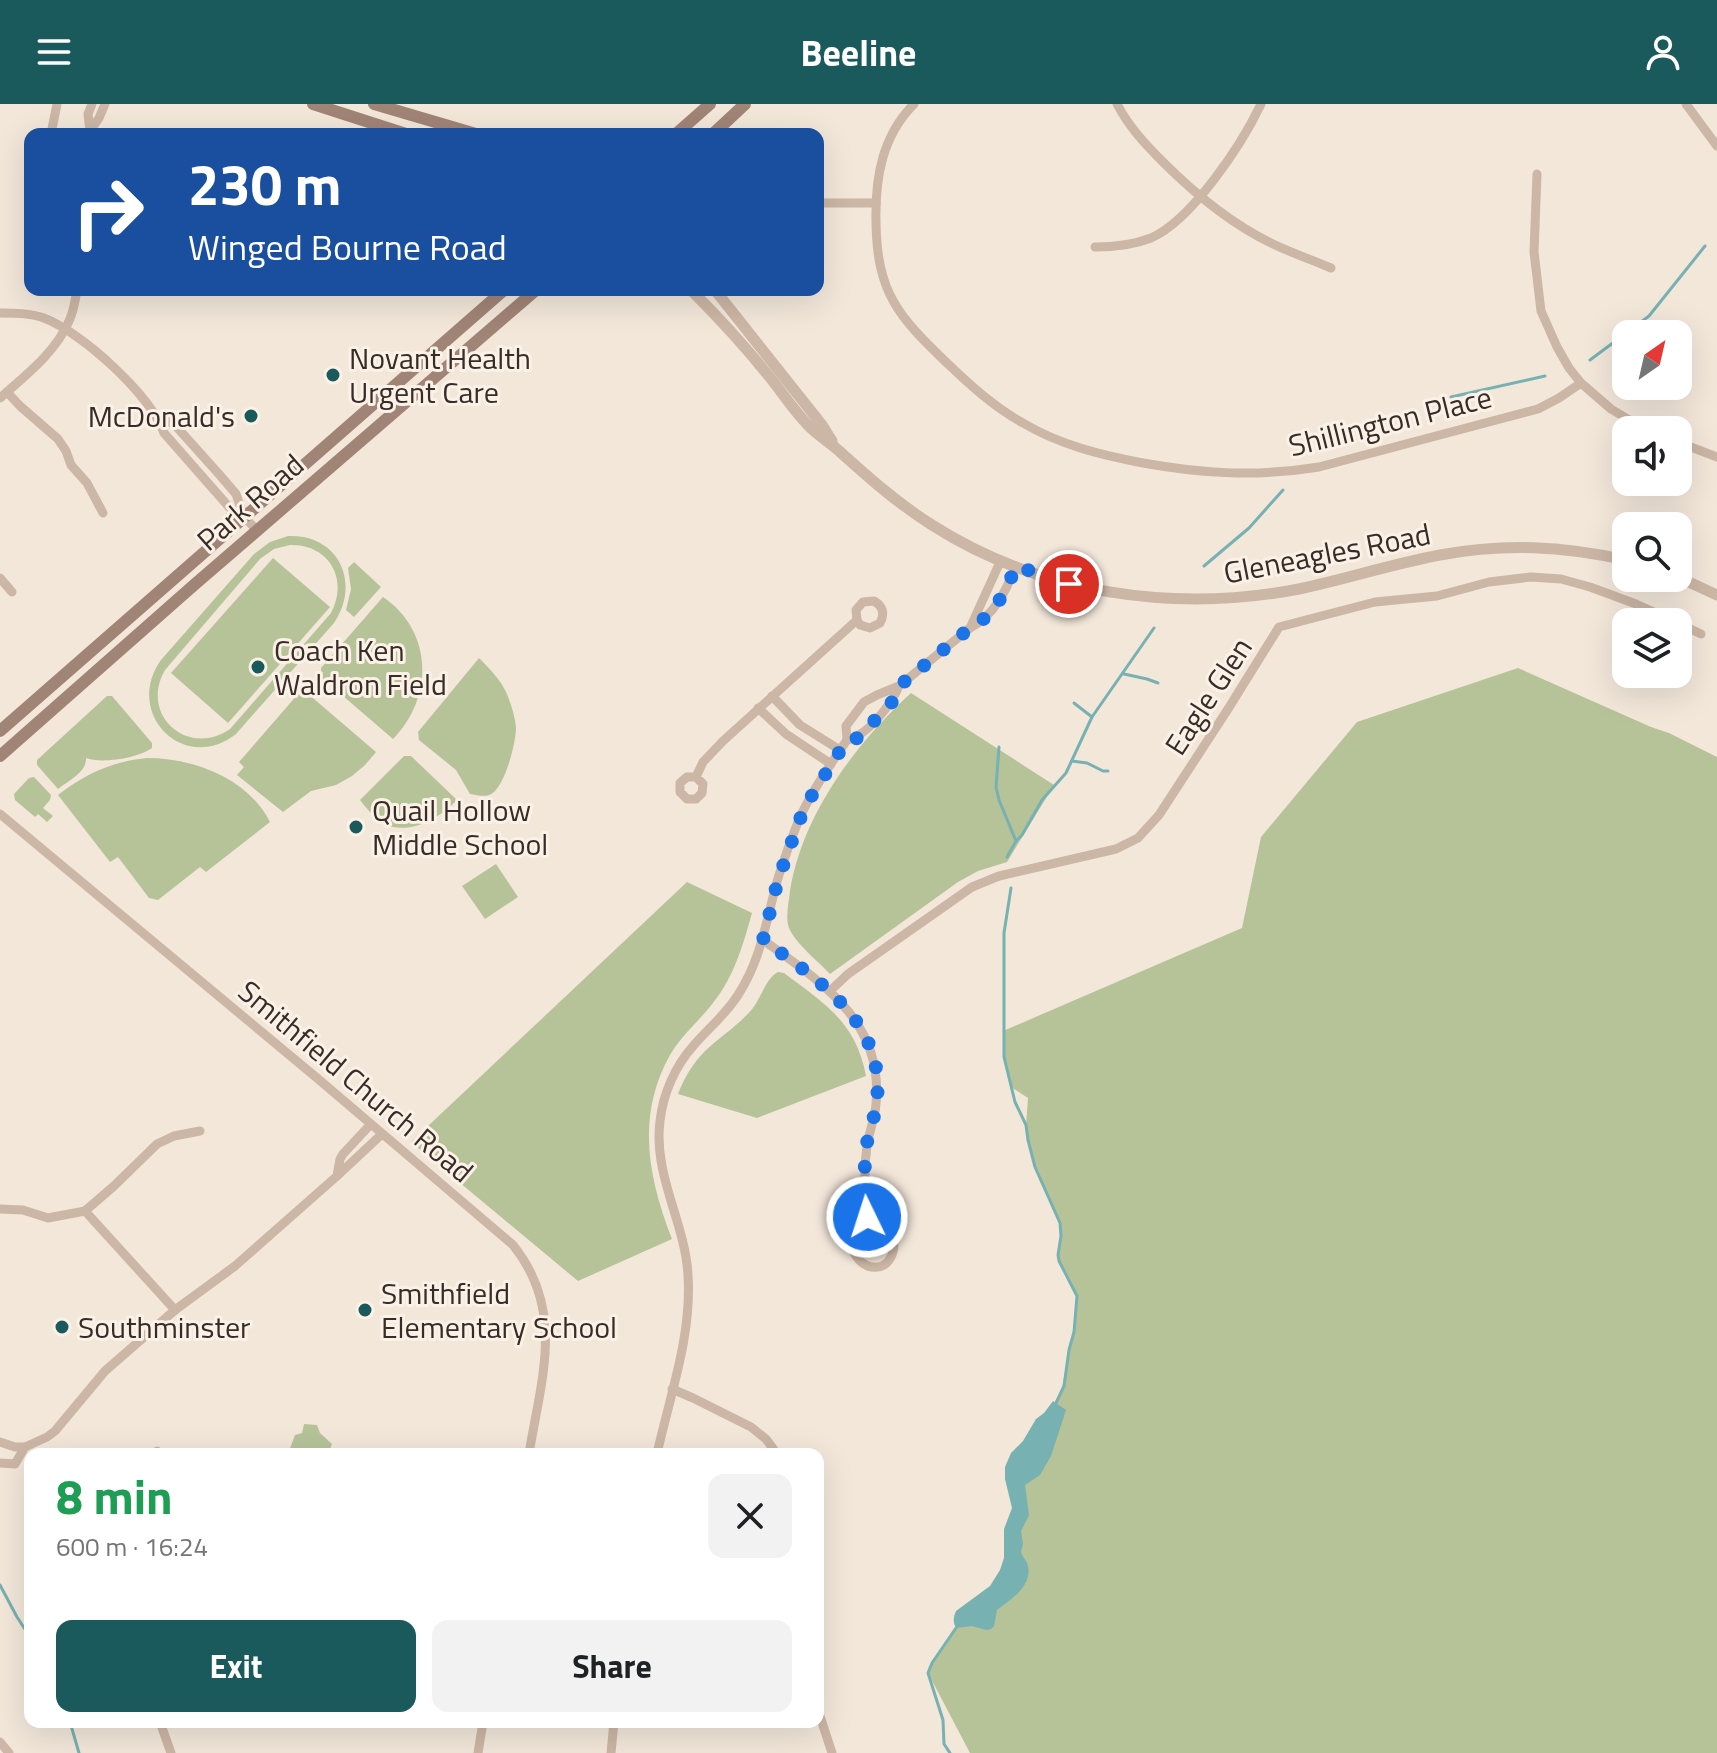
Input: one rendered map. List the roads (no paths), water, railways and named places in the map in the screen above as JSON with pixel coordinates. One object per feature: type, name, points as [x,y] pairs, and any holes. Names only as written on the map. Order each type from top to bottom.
[{"type":"main road","points":[[313,104],[387,128]]},
{"type":"main road","points":[[374,104],[456,128]]},
{"type":"main road","points":[[683,128],[710,104]]},
{"type":"main road","points":[[719,128],[745,104]]},
{"type":"main road","name":"Park Road","points":[[0,731],[497,296]]},
{"type":"main road","name":"Park Road","points":[[0,756],[529,296]]},
{"type":"street","points":[[52,128],[57,104]]},
{"type":"street","points":[[89,128],[88,114],[92,104]]},
{"type":"street","points":[[93,128],[105,104]]},
{"type":"street","name":"Shillington Place","points":[[914,104],[888,142],[881,161],[876,240],[883,278],[897,309],[914,331],[974,389],[1040,433],[1099,454],[1181,469],[1249,474],[1303,470],[1538,409],[1581,383]]},
{"type":"street","points":[[1117,104],[1144,143],[1198,196],[1255,235],[1331,268]]},
{"type":"street","points":[[1095,247],[1130,244],[1154,236],[1173,224],[1234,153],[1261,104]]},
{"type":"street","points":[[1686,104],[1717,146]]},
{"type":"street","points":[[1537,174],[1534,252],[1541,311],[1569,368],[1581,383],[1623,416]]},
{"type":"street","points":[[824,203],[876,203]]},
{"type":"street","points":[[76,296],[65,330],[46,355],[4,395],[58,439],[71,465],[87,483],[103,513]]},
{"type":"street","name":"Gleneagles Road","points":[[697,296],[754,358],[812,430],[884,492],[958,540],[1016,566],[1069,584],[1095,590],[1200,599],[1297,589],[1473,550],[1548,547],[1612,558]]},
{"type":"street","name":"Gleneagles Road","points":[[720,296],[822,425],[836,448]]},
{"type":"street","points":[[0,313],[48,319],[106,360],[159,418],[174,424],[218,473],[236,494],[244,517],[257,530]]},
{"type":"street","points":[[1692,447],[1717,457]]},
{"type":"street","points":[[970,628],[1001,560]]},
{"type":"street","points":[[658,1448],[686,1333],[689,1307],[681,1228],[660,1164],[658,1139],[667,1090],[694,1044],[737,997],[756,960],[788,848],[804,808],[847,740],[846,726],[864,702],[899,686],[970,628],[983,622],[1007,586],[1016,566]]},
{"type":"street","name":"Eagle Glen","points":[[830,991],[848,974],[972,887],[999,876],[1116,849],[1138,838],[1159,815],[1279,627],[1375,602],[1437,596],[1489,582],[1531,577],[1561,579],[1645,608]]},
{"type":"street","points":[[0,578],[12,592]]},
{"type":"street","points":[[1692,583],[1717,595]]},
{"type":"street","points":[[696,777],[703,762],[758,708],[857,620]]},
{"type":"street","name":"Eagle Glen","points":[[1692,630],[1701,634]]},
{"type":"street","points":[[847,740],[858,738],[892,702],[899,686]]},
{"type":"street","points":[[772,696],[800,725],[840,750]]},
{"type":"street","points":[[758,708],[786,734],[831,764]]},
{"type":"street","name":"Smithfield Church Road","points":[[0,814],[504,1237],[524,1260],[542,1302],[546,1334],[530,1448]]},
{"type":"street","points":[[763,940],[830,991],[865,1034],[876,1068],[876,1107],[867,1141],[864,1180],[869,1226]]},
{"type":"street","points":[[337,1176],[343,1154],[370,1125]]},
{"type":"street","points":[[0,1209],[23,1210],[48,1218],[85,1211],[157,1144],[174,1136],[200,1131]]},
{"type":"street","points":[[0,1442],[25,1447],[55,1431],[105,1371],[175,1310],[235,1266],[382,1134]]},
{"type":"street","points":[[85,1211],[175,1310]]},
{"type":"street","points":[[869,1226],[884,1229],[893,1242],[891,1258],[878,1267],[862,1264],[853,1251],[856,1235],[869,1226]]},
{"type":"street","points":[[672,1389],[751,1427],[773,1448]]},
{"type":"street","points":[[0,1463],[15,1464],[24,1449]]},
{"type":"street","points":[[162,1728],[171,1753]]},
{"type":"street","points":[[478,1753],[482,1728]]},
{"type":"street","points":[[611,1753],[613,1728]]},
{"type":"street","points":[[824,1728],[832,1753]]},
{"type":"street","points":[[0,1742],[9,1753]]},
{"type":"water","points":[[1053,1401],[1066,1410],[1051,1456],[1040,1475],[1025,1485],[1029,1515],[1021,1531],[1021,1552],[1027,1563],[1028,1578],[1020,1591],[997,1610],[991,1629],[972,1626],[956,1628],[956,1611],[990,1586],[1004,1558],[1004,1529],[1012,1508],[1005,1467],[1011,1453]]},
{"type":"waterway","points":[[1590,360],[1649,316],[1705,246]]},
{"type":"waterway","points":[[1451,397],[1545,376]]},
{"type":"waterway","points":[[1204,566],[1249,528],[1283,490]]},
{"type":"waterway","points":[[1007,857],[1042,800],[1066,773],[1092,717],[1154,628]]},
{"type":"waterway","points":[[1124,674],[1158,683]]},
{"type":"waterway","points":[[1074,703],[1092,717]]},
{"type":"waterway","points":[[999,747],[996,787],[1016,841]]},
{"type":"waterway","points":[[1072,761],[1108,771]]},
{"type":"waterway","points":[[1011,888],[1004,933],[1004,1057],[1015,1102],[1026,1125],[1035,1167],[1060,1223],[1059,1261],[1077,1296],[1064,1386],[1056,1403]]},
{"type":"waterway","points":[[0,1585],[24,1628]]},
{"type":"waterway","points":[[950,1753],[944,1744],[943,1720],[928,1673],[956,1628]]},
{"type":"waterway","points":[[72,1728],[79,1753]]},
{"type":"place","name":"Novant Health Urgent Care","points":[[333,375]]},
{"type":"place","name":"McDonald's","points":[[251,416]]},
{"type":"place","name":"Coach Ken Waldron Field","points":[[258,667]]},
{"type":"place","name":"Quail Hollow Middle School","points":[[356,827]]},
{"type":"place","name":"Smithfield Elementary School","points":[[365,1310]]},
{"type":"place","name":"Southminster","points":[[62,1327]]}]
